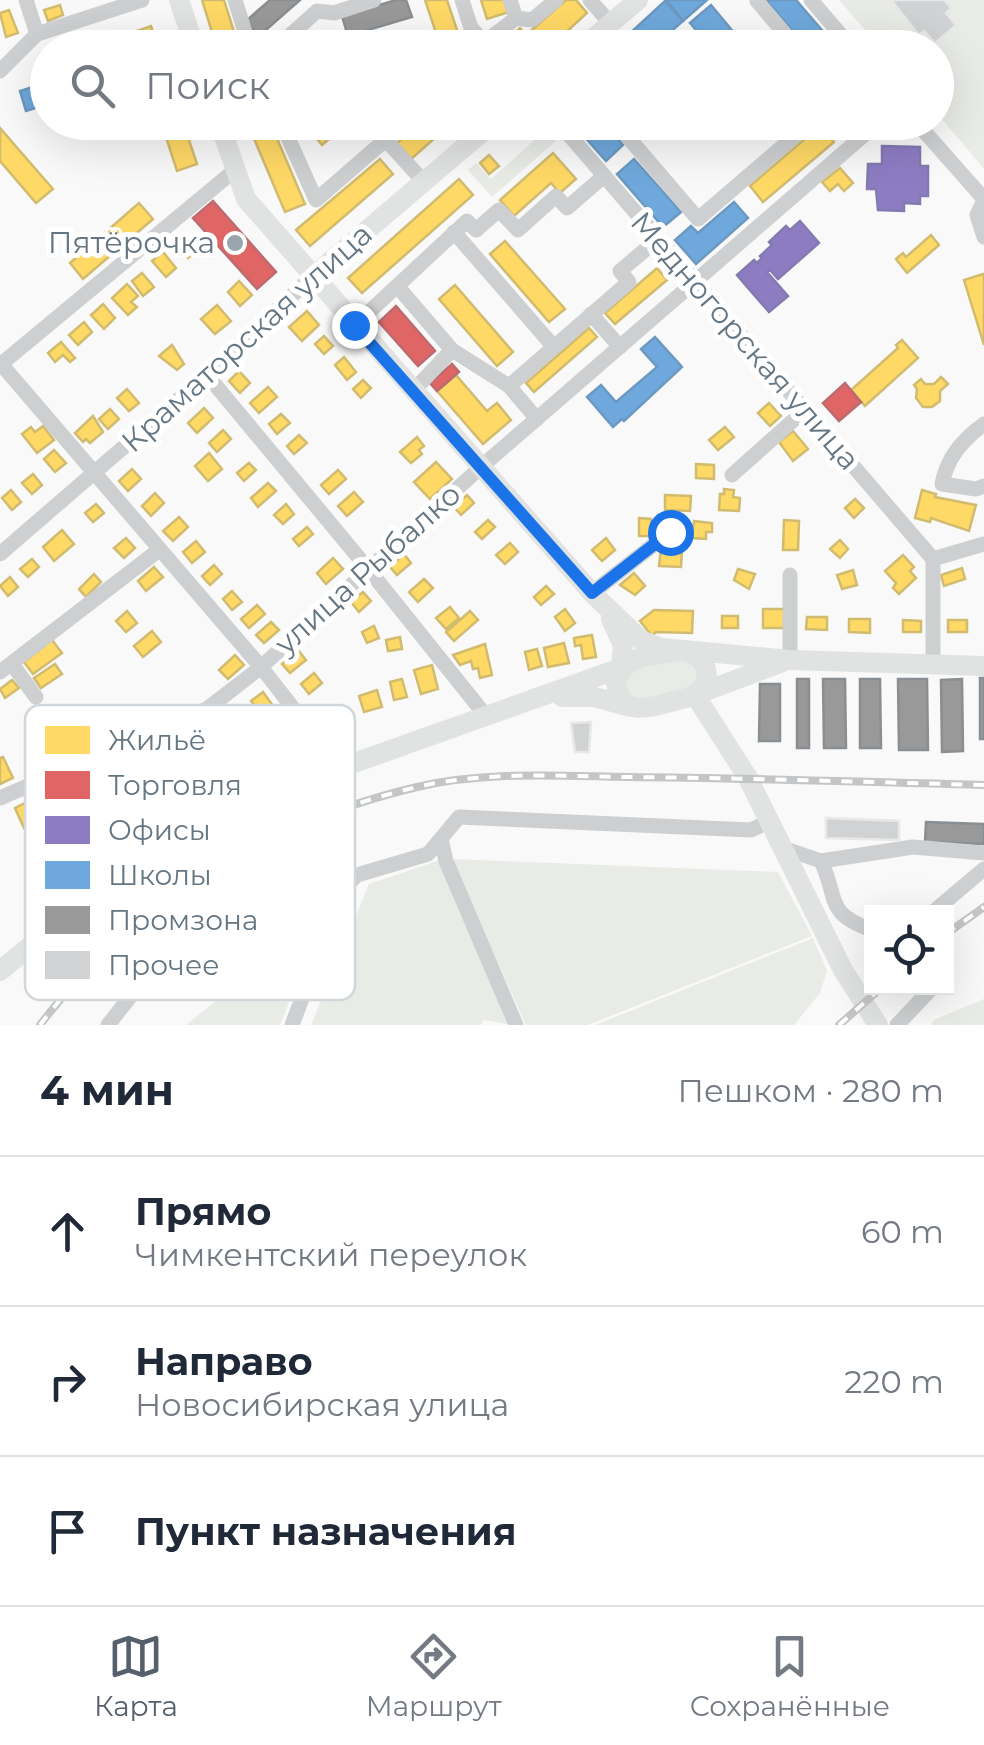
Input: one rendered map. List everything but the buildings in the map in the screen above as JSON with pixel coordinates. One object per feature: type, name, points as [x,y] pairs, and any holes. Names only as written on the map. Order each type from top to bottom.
[{"type":"main road","points":[[179,0],[189,30]]},
{"type":"main road","points":[[604,30],[638,0]]},
{"type":"main road","points":[[225,140],[246,200],[592,593],[641,640],[655,647],[790,660],[984,666]]},
{"type":"main road","name":"Краматорская улица","points":[[312,277],[473,140]]},
{"type":"main road","points":[[592,593],[620,633],[624,650],[617,690],[631,707]]},
{"type":"main road","points":[[355,763],[536,700],[621,668],[636,658],[685,651],[697,655],[706,668],[704,685],[695,695]]},
{"type":"main road","points":[[536,700],[584,696],[649,709],[790,660]]},
{"type":"main road","points":[[695,695],[748,778],[843,970],[878,1025]]},
{"type":"main road","points":[[0,971],[25,950]]},
{"type":"street","points":[[26,0],[37,30]]},
{"type":"street","points":[[50,30],[142,0]]},
{"type":"street","points":[[235,0],[244,30]]},
{"type":"street","points":[[296,30],[317,11],[334,13],[374,0]]},
{"type":"street","points":[[462,0],[473,30]]},
{"type":"street","points":[[510,0],[516,18]]},
{"type":"street","points":[[516,18],[532,20],[556,0]]},
{"type":"street","points":[[590,0],[611,24]]},
{"type":"street","points":[[811,0],[837,30]]},
{"type":"street","points":[[757,1],[782,30]]},
{"type":"street","points":[[503,30],[516,18]]},
{"type":"street","points":[[0,71],[30,42]]},
{"type":"street","points":[[292,140],[316,200],[386,140],[424,182]]},
{"type":"street","name":"Медногорская улица","points":[[573,140],[932,558]]},
{"type":"street","points":[[629,140],[698,219],[790,140]]},
{"type":"street","name":"улица Рыбалко","points":[[212,705],[261,667],[481,467],[858,140]]},
{"type":"street","points":[[932,140],[984,199],[978,215],[984,237]]},
{"type":"street","points":[[235,170],[1,364],[291,705]]},
{"type":"street","points":[[354,325],[468,220],[476,230],[500,210],[518,230],[556,196],[567,208],[604,176]]},
{"type":"street","points":[[454,232],[554,347]]},
{"type":"street","points":[[509,386],[628,282],[620,272],[658,239]]},
{"type":"street","name":"Краматорская улица","points":[[0,554],[207,375],[312,277]]},
{"type":"street","points":[[398,287],[452,350],[509,386],[536,419]]},
{"type":"street","points":[[592,314],[620,347]]},
{"type":"street","points":[[413,391],[452,350]]},
{"type":"street","points":[[207,375],[486,716]]},
{"type":"street","points":[[732,475],[805,410]]},
{"type":"street","points":[[984,424],[968,436],[946,465],[942,484],[976,489],[984,486]]},
{"type":"street","points":[[592,593],[670,532]]},
{"type":"street","points":[[933,665],[932,558],[984,544]]},
{"type":"street","points":[[36,697],[6,668],[159,550]]},
{"type":"street","points":[[790,575],[790,660]]},
{"type":"street","name":"улица Рыбалко","points":[[0,798],[25,787]]},
{"type":"street","points":[[355,877],[428,854],[459,817],[751,830],[768,822]]},
{"type":"street","points":[[440,838],[446,861],[516,1025]]},
{"type":"street","points":[[780,846],[821,861],[914,847],[984,853]]},
{"type":"street","points":[[821,861],[829,877],[833,904],[848,922],[864,927]]},
{"type":"street","points":[[941,905],[984,868]]},
{"type":"street","points":[[897,1025],[925,995]]},
{"type":"street","points":[[108,1025],[128,1000]]},
{"type":"street","points":[[292,1025],[301,1000]]},
{"type":"shaded area","points":[[839,0],[984,0],[984,169],[954,133],[954,30],[865,30]]},
{"type":"shaded area","points":[[535,140],[557,140],[492,197],[468,170],[476,163],[491,179]]},
{"type":"shaded area","points":[[681,657],[695,661],[699,682],[648,703],[641,703],[625,691],[629,669]]},
{"type":"shaded area","points":[[451,859],[778,872],[812,936],[588,1025],[526,1025]]},
{"type":"shaded area","points":[[440,860],[507,1024],[483,1020],[481,1025],[311,1025],[321,1000],[355,1000],[355,918],[369,884]]},
{"type":"shaded area","points":[[813,938],[827,971],[820,993],[794,1025],[595,1025]]},
{"type":"shaded area","points":[[984,999],[984,1025],[931,1025],[934,1020]]},
{"type":"shaded area","points":[[217,1000],[290,1000],[280,1025],[186,1025]]},
{"type":"railway","points":[[355,805],[417,787],[496,777],[984,785]]},
{"type":"railway","points":[[954,928],[984,907]]},
{"type":"railway","points":[[839,1025],[873,995]]},
{"type":"railway","points":[[40,1025],[60,1000]]},
{"type":"place","name":"Пятёрочка","points":[[235,243]]},
{"type":"route","points":[[354,325],[592,593],[670,532]]}]
